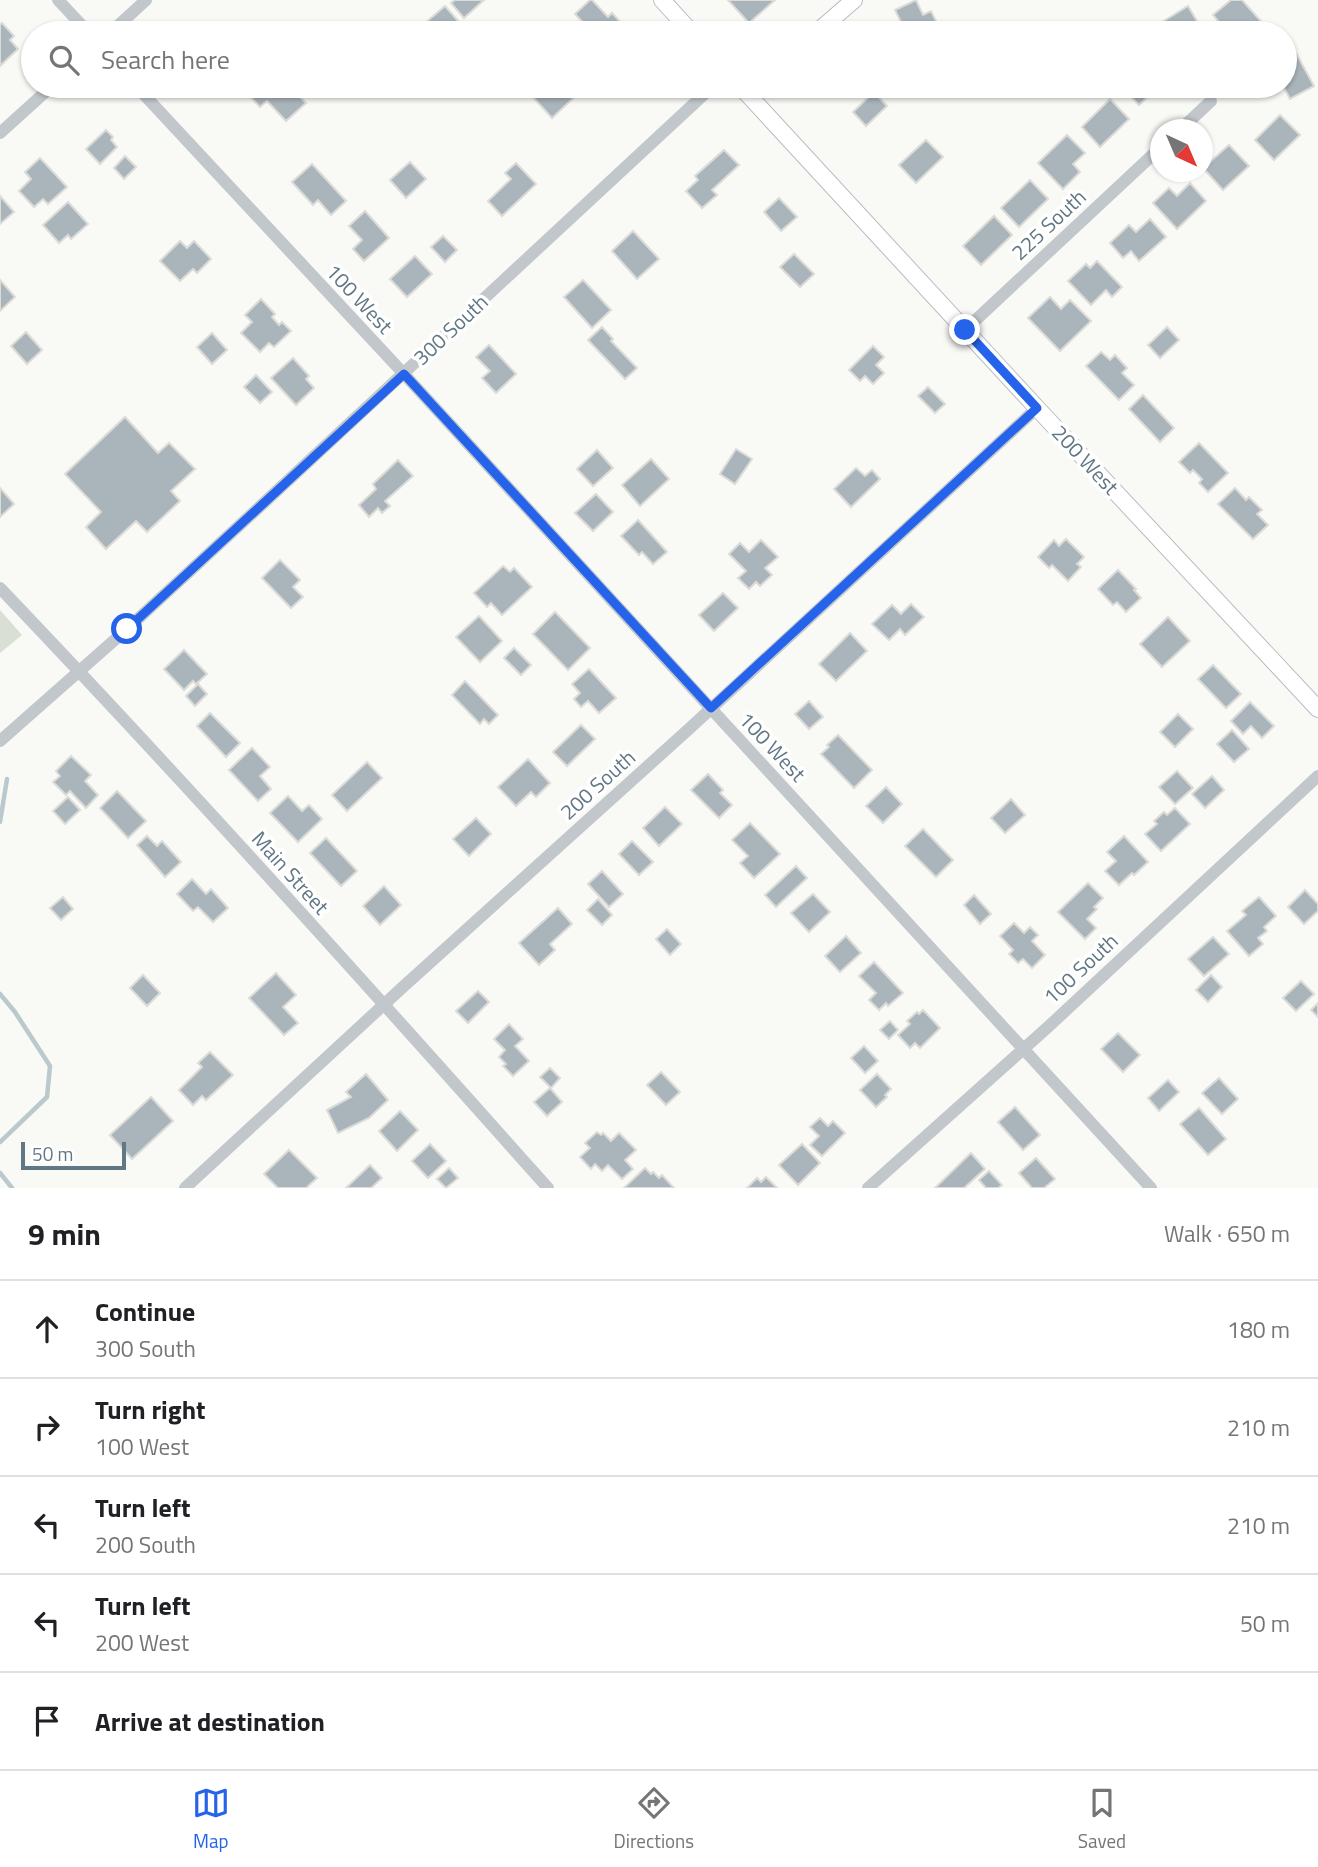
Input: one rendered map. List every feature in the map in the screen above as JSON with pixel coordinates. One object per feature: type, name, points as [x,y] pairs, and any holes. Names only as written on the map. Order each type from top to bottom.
[{"type":"street","points":[[58,0],[78,21]]},
{"type":"street","points":[[123,21],[146,0]]},
{"type":"street","points":[[662,0],[681,21]]},
{"type":"street","points":[[830,21],[854,0]]},
{"type":"street","points":[[0,132],[38,98]]},
{"type":"street","name":"100 West","points":[[147,98],[1151,1188]]},
{"type":"street","name":"300 South","points":[[0,741],[404,374],[700,98]]},
{"type":"street","name":"200 West","points":[[758,98],[965,330],[1318,709]]},
{"type":"street","points":[[1191,119],[1210,101]]},
{"type":"street","name":"225 South","points":[[965,330],[1150,157]]},
{"type":"street","name":"200 South","points":[[185,1188],[1037,408]]},
{"type":"street","name":"Main Street","points":[[0,588],[384,1004],[548,1188]]},
{"type":"street","name":"100 South","points":[[868,1188],[1023,1049],[1318,776]]},
{"type":"shaded area","points":[[0,610],[22,635],[0,653]]},
{"type":"building","points":[[455,0],[484,0],[464,18],[451,3]]},
{"type":"building","points":[[592,0],[608,17],[612,13],[619,21],[582,21],[575,14]]},
{"type":"building","points":[[728,0],[775,0],[751,21],[747,21]]},
{"type":"building","points":[[916,0],[923,15],[931,11],[936,21],[900,21],[895,10]]},
{"type":"building","points":[[1231,0],[1242,0],[1261,21],[1218,21],[1213,15]]},
{"type":"building","points":[[445,6],[458,21],[428,21]]},
{"type":"building","points":[[1188,6],[1197,21],[1164,21]]},
{"type":"building","points":[[2,23],[14,36],[10,40],[18,49],[0,66],[0,25]]},
{"type":"building","points":[[1297,55],[1314,86],[1297,95]]},
{"type":"building","points":[[252,98],[301,98],[306,103],[286,121],[267,101],[260,107]]},
{"type":"building","points":[[534,98],[573,98],[552,118]]},
{"type":"building","points":[[868,98],[880,98],[887,106],[866,126],[853,112]]},
{"type":"building","points":[[1132,98],[1147,98],[1139,105]]},
{"type":"building","points":[[1110,99],[1129,119],[1100,147],[1082,127]]},
{"type":"building","points":[[1280,115],[1300,135],[1274,160],[1255,140]]},
{"type":"building","points":[[106,130],[117,147],[100,164],[86,149]]},
{"type":"building","points":[[1067,135],[1085,153],[1073,164],[1080,172],[1063,189],[1038,163]]},
{"type":"building","points":[[926,140],[943,157],[916,183],[899,165]]},
{"type":"building","points":[[1229,145],[1249,166],[1223,190],[1213,179],[1213,159]]},
{"type":"building","points":[[724,150],[739,165],[712,190],[717,195],[702,208],[686,191],[698,180],[695,176]]},
{"type":"building","points":[[125,156],[136,167],[124,179],[114,168]]},
{"type":"building","points":[[40,158],[67,187],[48,204],[43,199],[34,207],[19,191],[31,179],[25,172]]},
{"type":"building","points":[[410,162],[426,179],[406,198],[390,180]]},
{"type":"building","points":[[516,163],[536,184],[502,216],[488,201],[511,179],[505,173]]},
{"type":"building","points":[[312,164],[346,201],[331,215],[318,200],[313,205],[292,182]]},
{"type":"building","points":[[1030,180],[1048,199],[1019,227],[1001,208]]},
{"type":"building","points":[[1190,183],[1206,201],[1177,229],[1153,203],[1169,188],[1177,196]]},
{"type":"building","points":[[0,196],[14,212],[0,224]]},
{"type":"building","points":[[779,198],[797,217],[781,231],[764,212]]},
{"type":"building","points":[[68,202],[88,224],[71,239],[68,235],[59,243],[43,225]]},
{"type":"building","points":[[365,211],[389,238],[364,261],[353,249],[362,240],[349,226]]},
{"type":"building","points":[[994,216],[1012,235],[981,265],[963,246]]},
{"type":"building","points":[[1150,219],[1166,237],[1139,261],[1131,251],[1123,258],[1110,243],[1129,225],[1136,232]]},
{"type":"building","points":[[633,231],[659,259],[637,279],[612,251]]},
{"type":"building","points":[[443,236],[457,250],[445,262],[431,247]]},
{"type":"building","points":[[180,241],[187,248],[194,241],[211,259],[197,273],[193,269],[180,281],[160,261]]},
{"type":"building","points":[[794,254],[814,274],[800,287],[780,267]]},
{"type":"building","points":[[415,256],[432,274],[407,297],[390,279]]},
{"type":"building","points":[[1097,261],[1122,287],[1112,297],[1106,290],[1091,305],[1068,281],[1086,264],[1090,268]]},
{"type":"building","points":[[0,280],[15,297],[0,311]]},
{"type":"building","points":[[583,280],[611,310],[592,328],[564,297]]},
{"type":"building","points":[[1050,297],[1061,309],[1070,300],[1091,321],[1060,351],[1028,318]]},
{"type":"building","points":[[261,299],[275,314],[272,317],[279,325],[282,322],[291,331],[274,347],[269,343],[260,352],[241,333],[252,322],[245,315]]},
{"type":"building","points":[[602,327],[613,339],[611,341],[637,368],[625,379],[588,340]]},
{"type":"building","points":[[1167,327],[1179,340],[1160,358],[1148,345]]},
{"type":"building","points":[[26,332],[42,350],[27,364],[11,346]]},
{"type":"building","points":[[212,333],[227,350],[212,364],[197,347]]},
{"type":"building","points":[[489,345],[516,374],[496,393],[482,378],[490,371],[476,357]]},
{"type":"building","points":[[873,346],[884,357],[876,365],[884,373],[873,384],[865,376],[860,381],[849,370]]},
{"type":"building","points":[[1101,352],[1110,360],[1115,355],[1127,368],[1122,373],[1134,385],[1119,400],[1086,366]]},
{"type":"building","points":[[293,358],[309,376],[306,379],[314,388],[296,405],[271,378]]},
{"type":"building","points":[[256,375],[272,392],[260,403],[244,387]]},
{"type":"building","points":[[928,387],[945,404],[935,413],[918,396]]},
{"type":"building","points":[[1143,395],[1174,428],[1160,442],[1129,409]]},
{"type":"building","points":[[125,417],[158,453],[169,443],[195,469],[171,491],[180,501],[147,532],[136,521],[106,549],[86,527],[101,512],[65,474]]},
{"type":"building","points":[[1199,443],[1228,473],[1208,492],[1199,483],[1202,479],[1193,470],[1190,473],[1179,462]]},
{"type":"building","points":[[736,449],[752,459],[735,484],[720,474]]},
{"type":"building","points":[[597,450],[613,468],[593,486],[577,469]]},
{"type":"building","points":[[651,459],[669,479],[640,506],[622,485]]},
{"type":"building","points":[[398,460],[413,476],[385,501],[390,506],[382,513],[378,508],[369,517],[359,505],[376,489],[373,484]]},
{"type":"building","points":[[856,468],[865,476],[872,470],[880,479],[851,507],[834,489]]},
{"type":"building","points":[[0,488],[14,504],[0,517]]},
{"type":"building","points":[[1235,488],[1246,500],[1249,497],[1262,510],[1257,514],[1268,525],[1253,539],[1218,504]]},
{"type":"building","points":[[596,494],[613,512],[593,531],[575,513]]},
{"type":"building","points":[[638,520],[667,552],[653,564],[642,552],[639,555],[621,536]]},
{"type":"building","points":[[1066,539],[1084,557],[1077,564],[1081,567],[1068,581],[1052,565],[1049,568],[1038,557],[1054,540],[1059,546]]},
{"type":"building","points":[[761,540],[778,557],[765,568],[772,575],[760,586],[756,582],[749,589],[738,578],[746,571],[729,554],[740,543],[749,552]]},
{"type":"building","points":[[280,560],[300,580],[293,587],[303,597],[291,608],[262,578]]},
{"type":"building","points":[[503,566],[510,572],[514,568],[532,587],[502,615],[491,603],[487,607],[474,593]]},
{"type":"building","points":[[1118,570],[1141,598],[1126,612],[1117,602],[1113,605],[1098,589]]},
{"type":"building","points":[[723,593],[738,608],[714,631],[699,615]]},
{"type":"building","points":[[911,604],[924,617],[905,635],[900,629],[889,640],[872,624],[892,605],[901,614]]},
{"type":"building","points":[[555,612],[590,648],[568,670],[533,634]]},
{"type":"building","points":[[479,616],[502,641],[480,662],[456,637]]},
{"type":"building","points":[[1168,617],[1190,641],[1162,667],[1140,644]]},
{"type":"building","points":[[850,633],[867,651],[836,681],[819,664]]},
{"type":"building","points":[[514,648],[531,665],[521,675],[504,658]]},
{"type":"building","points":[[184,650],[207,674],[196,684],[193,681],[184,690],[164,669]]},
{"type":"building","points":[[1213,665],[1241,694],[1226,708],[1198,679]]},
{"type":"building","points":[[589,669],[616,698],[599,713],[588,701],[581,707],[574,699],[580,693],[572,684]]},
{"type":"building","points":[[465,681],[498,715],[489,724],[484,719],[480,724],[452,695]]},
{"type":"building","points":[[198,684],[207,694],[195,706],[186,696]]},
{"type":"building","points":[[809,701],[823,717],[809,729],[795,714]]},
{"type":"building","points":[[1250,702],[1274,726],[1262,738],[1251,726],[1243,734],[1231,721]]},
{"type":"building","points":[[210,713],[240,743],[226,757],[197,726]]},
{"type":"building","points":[[1178,714],[1193,729],[1175,747],[1160,732]]},
{"type":"building","points":[[581,725],[595,739],[567,766],[553,752]]},
{"type":"building","points":[[1232,730],[1249,749],[1234,762],[1217,744]]},
{"type":"building","points":[[838,735],[872,770],[854,788],[821,754]]},
{"type":"building","points":[[252,748],[270,767],[260,776],[271,789],[258,801],[229,770]]},
{"type":"building","points":[[71,756],[91,775],[85,781],[98,795],[86,808],[70,791],[66,795],[53,782],[60,776],[56,771]]},
{"type":"building","points":[[528,759],[550,783],[536,797],[531,792],[516,806],[498,787]]},
{"type":"building","points":[[367,762],[382,778],[347,811],[332,795]]},
{"type":"building","points":[[1177,771],[1193,788],[1175,804],[1159,787]]},
{"type":"building","points":[[708,774],[723,790],[720,793],[732,805],[719,818],[691,790]]},
{"type":"building","points":[[1212,776],[1224,790],[1205,808],[1192,794]]},
{"type":"building","points":[[886,787],[902,804],[883,823],[866,806]]},
{"type":"building","points":[[117,791],[146,821],[128,838],[100,808]]},
{"type":"building","points":[[288,796],[302,811],[309,805],[322,819],[298,842],[270,813]]},
{"type":"building","points":[[68,797],[80,810],[65,824],[53,811]]},
{"type":"building","points":[[1011,799],[1025,815],[1005,833],[991,818]]},
{"type":"building","points":[[665,807],[682,824],[659,846],[643,828]]},
{"type":"building","points":[[1175,808],[1190,824],[1161,851],[1145,834],[1157,824],[1154,821],[1164,812],[1167,815]]},
{"type":"building","points":[[476,818],[491,834],[469,856],[453,839]]},
{"type":"building","points":[[750,823],[780,854],[754,878],[740,863],[748,856],[732,840]]},
{"type":"building","points":[[923,829],[953,860],[936,877],[905,846]]},
{"type":"building","points":[[147,836],[157,846],[162,841],[181,862],[165,877],[137,845]]},
{"type":"building","points":[[1124,836],[1148,862],[1119,885],[1105,871],[1116,861],[1107,852]]},
{"type":"building","points":[[326,838],[357,871],[341,886],[310,853]]},
{"type":"building","points":[[632,841],[653,862],[639,875],[619,854]]},
{"type":"building","points":[[796,866],[807,878],[776,907],[765,895]]},
{"type":"building","points":[[602,871],[623,894],[609,907],[588,884]]},
{"type":"building","points":[[192,879],[206,894],[211,889],[228,908],[213,922],[198,907],[193,911],[177,894]]},
{"type":"building","points":[[1088,883],[1103,898],[1087,919],[1096,928],[1085,939],[1058,912]]},
{"type":"building","points":[[384,886],[401,905],[380,925],[363,906]]},
{"type":"building","points":[[1305,890],[1318,904],[1318,911],[1304,924],[1288,907]]},
{"type":"building","points":[[813,894],[830,912],[809,932],[791,913]]},
{"type":"building","points":[[974,895],[991,914],[980,924],[964,905]]},
{"type":"building","points":[[63,897],[73,909],[61,920],[50,908]]},
{"type":"building","points":[[1259,897],[1276,916],[1264,927],[1267,931],[1258,938],[1263,944],[1249,956],[1227,931],[1246,915],[1242,911]]},
{"type":"building","points":[[598,899],[612,915],[602,925],[587,910]]},
{"type":"building","points":[[558,908],[572,924],[550,944],[555,950],[539,965],[519,943]]},
{"type":"building","points":[[1014,923],[1024,933],[1030,927],[1038,935],[1032,941],[1045,955],[1032,968],[1023,959],[1018,963],[1009,954],[1013,950],[1000,936]]},
{"type":"building","points":[[667,929],[681,944],[670,955],[656,939]]},
{"type":"building","points":[[846,936],[861,953],[840,972],[825,956]]},
{"type":"building","points":[[1213,937],[1229,954],[1204,976],[1188,959]]},
{"type":"building","points":[[874,962],[903,993],[879,1010],[869,1000],[876,993],[859,976]]},
{"type":"building","points":[[276,973],[296,995],[283,1007],[298,1023],[284,1035],[249,998]]},
{"type":"building","points":[[143,975],[160,993],[147,1006],[130,988]]},
{"type":"building","points":[[1211,975],[1222,987],[1208,1002],[1196,990]]},
{"type":"building","points":[[1301,981],[1314,994],[1296,1011],[1283,998]]},
{"type":"building","points":[[478,991],[489,1002],[468,1023],[456,1011]]},
{"type":"building","points":[[1318,1003],[1318,1017],[1311,1010]]},
{"type":"building","points":[[923,1010],[940,1028],[920,1048],[915,1043],[910,1048],[898,1035],[910,1024],[907,1021]]},
{"type":"building","points":[[890,1021],[898,1030],[889,1039],[880,1030]]},
{"type":"building","points":[[509,1024],[523,1039],[515,1046],[529,1061],[513,1076],[503,1066],[506,1064],[499,1057],[505,1050],[494,1039]]},
{"type":"building","points":[[1118,1033],[1140,1055],[1123,1072],[1101,1049]]},
{"type":"building","points":[[864,1046],[878,1061],[865,1073],[851,1058]]},
{"type":"building","points":[[210,1052],[233,1075],[206,1100],[202,1096],[193,1105],[179,1090],[202,1067],[198,1063]]},
{"type":"building","points":[[550,1068],[560,1078],[551,1088],[540,1077]]},
{"type":"building","points":[[661,1072],[680,1092],[666,1105],[647,1085]]},
{"type":"building","points":[[366,1074],[388,1100],[369,1118],[338,1133],[327,1110],[351,1097],[346,1092]]},
{"type":"building","points":[[877,1074],[891,1089],[876,1107],[860,1090]]},
{"type":"building","points":[[1219,1078],[1238,1099],[1222,1114],[1202,1093]]},
{"type":"building","points":[[1168,1080],[1179,1092],[1159,1111],[1148,1098]]},
{"type":"building","points":[[550,1088],[562,1102],[547,1116],[534,1102]]},
{"type":"building","points":[[151,1097],[173,1121],[132,1159],[110,1135]]},
{"type":"building","points":[[1015,1107],[1040,1135],[1023,1150],[998,1122]]},
{"type":"building","points":[[1199,1108],[1226,1139],[1208,1155],[1180,1124]]},
{"type":"building","points":[[400,1111],[418,1130],[397,1151],[379,1131]]},
{"type":"building","points":[[820,1118],[828,1126],[833,1121],[845,1133],[822,1156],[810,1145],[819,1136],[810,1127]]},
{"type":"building","points":[[597,1132],[601,1135],[603,1133],[611,1141],[619,1133],[636,1150],[625,1160],[633,1169],[622,1179],[608,1165],[602,1171],[595,1164],[591,1169],[580,1157],[590,1148],[585,1143]]},
{"type":"building","points":[[430,1144],[446,1161],[428,1178],[412,1161]]},
{"type":"building","points":[[802,1144],[820,1163],[798,1185],[779,1165]]},
{"type":"building","points":[[289,1150],[317,1178],[306,1188],[278,1188],[264,1174]]},
{"type":"building","points":[[971,1153],[985,1169],[964,1188],[935,1188]]},
{"type":"building","points":[[1036,1158],[1055,1179],[1044,1188],[1032,1188],[1019,1173]]},
{"type":"building","points":[[370,1165],[382,1178],[371,1188],[346,1188]]},
{"type":"building","points":[[449,1168],[458,1178],[446,1188],[437,1179]]},
{"type":"building","points":[[645,1168],[659,1178],[662,1175],[674,1188],[624,1188]]},
{"type":"building","points":[[989,1171],[1002,1185],[998,1188],[986,1188],[979,1180]]},
{"type":"building","points":[[766,1177],[777,1188],[747,1188],[757,1178],[761,1182]]},
{"type":"waterway","points":[[0,822],[7,779]]},
{"type":"waterway","points":[[0,994],[50,1066],[47,1097],[0,1142]]},
{"type":"waterway","points":[[0,1173],[12,1188]]},
{"type":"route","points":[[127,629],[404,374],[711,708],[1037,408],[965,330]]}]
